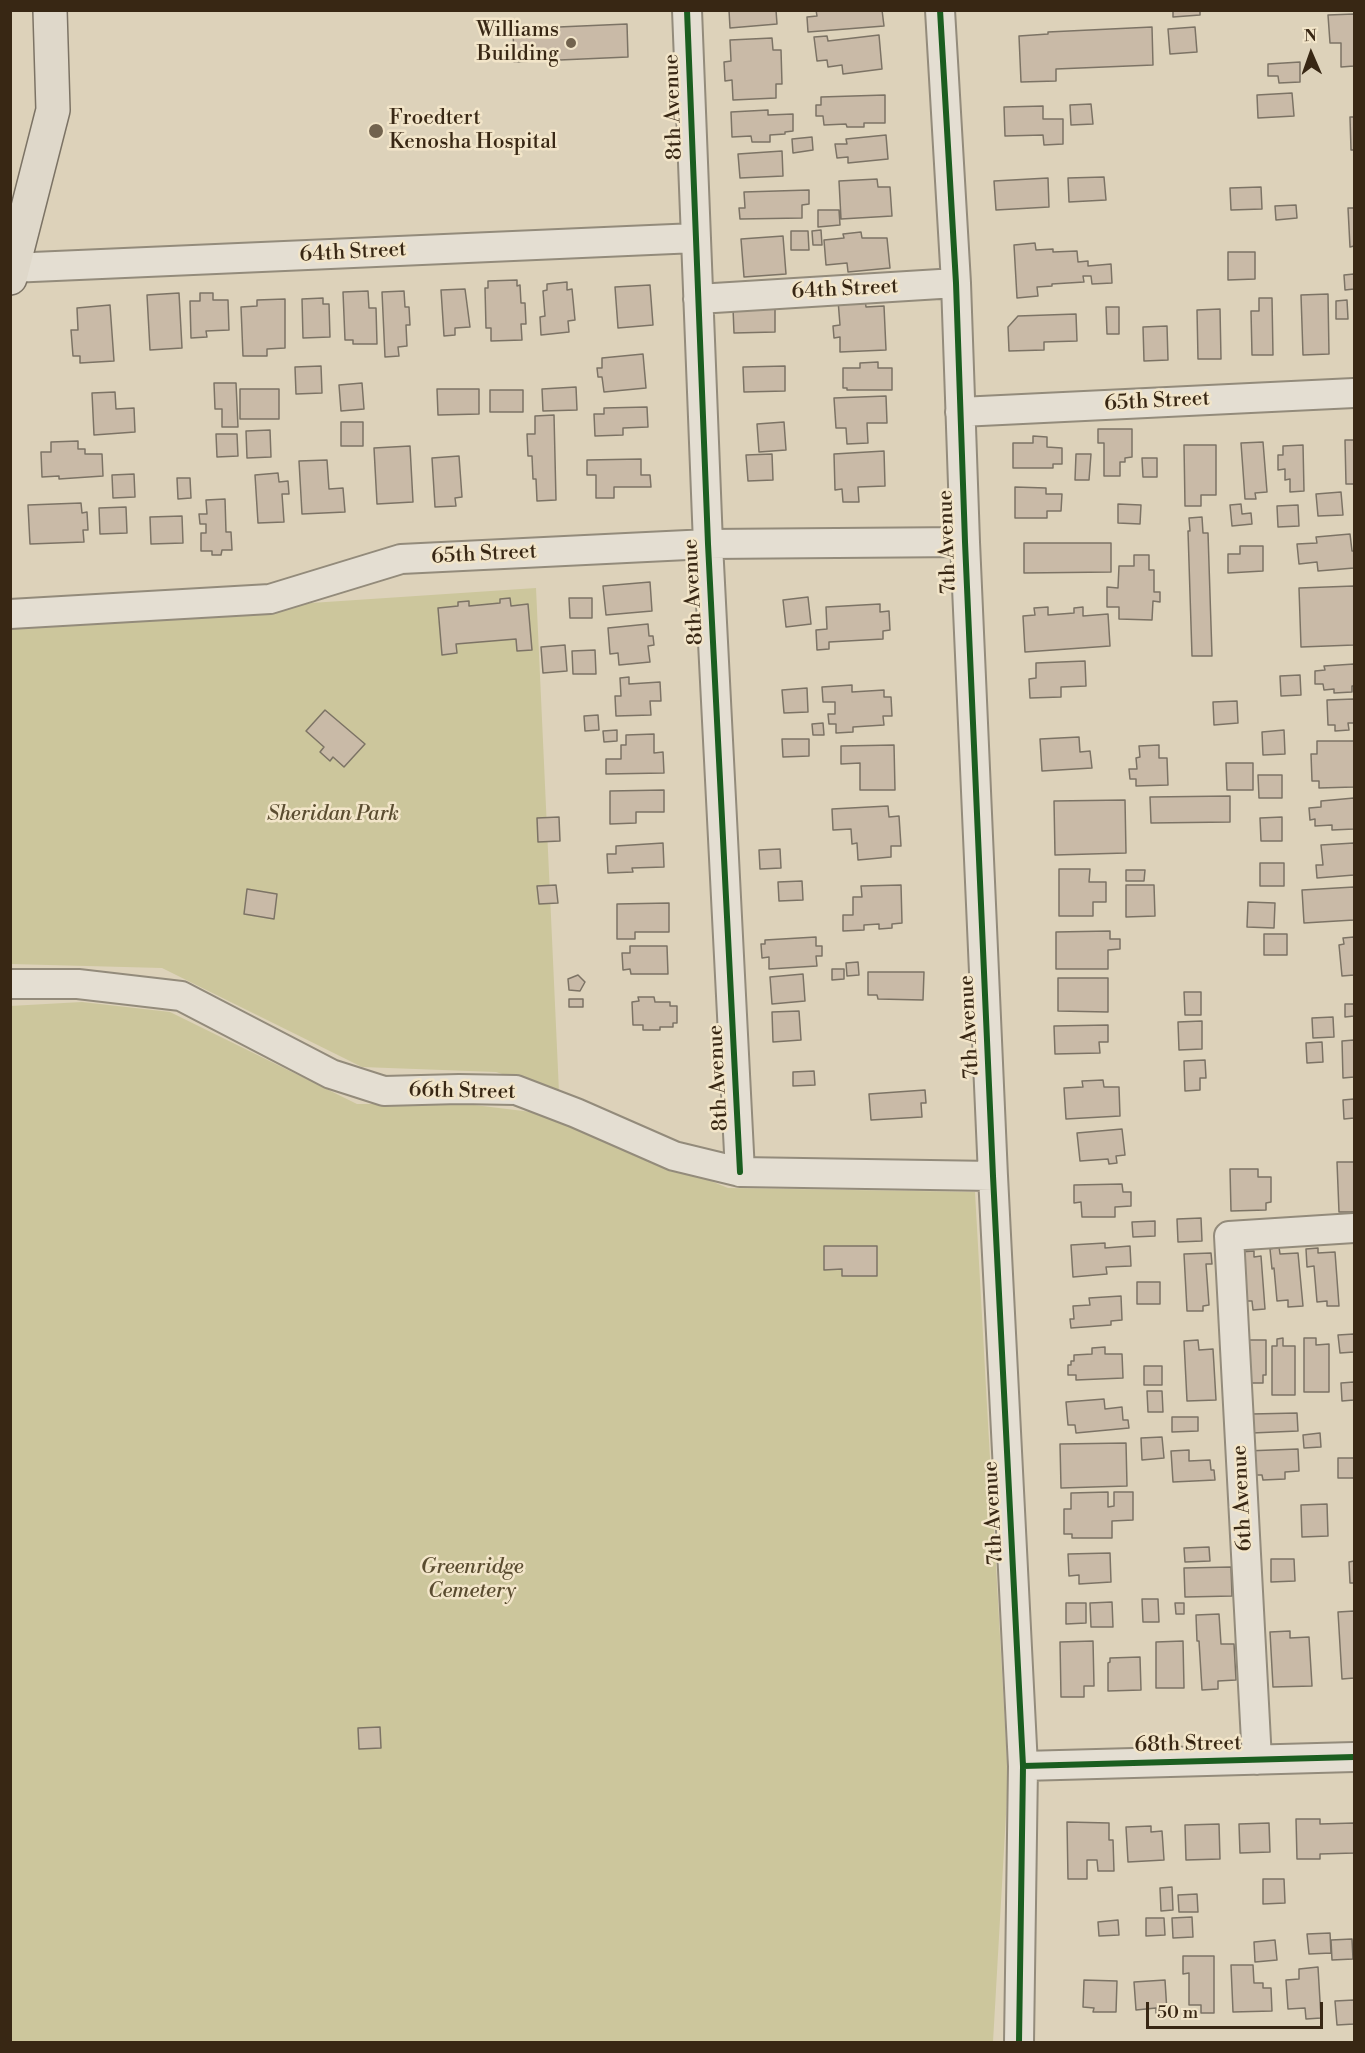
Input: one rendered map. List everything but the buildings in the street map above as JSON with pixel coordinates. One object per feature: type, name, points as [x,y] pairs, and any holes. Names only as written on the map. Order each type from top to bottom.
[{"type":"main road","points":[[11,271],[53,110],[50,10]]},
{"type":"street","name":"8th Avenue","points":[[687,10],[708,544],[740,1172]]},
{"type":"street","name":"7th Avenue","points":[[940,10],[956,283],[993,1176],[1023,1766],[1019,2043]]},
{"type":"street","name":"64th Street","points":[[11,271],[696,238]]},
{"type":"street","name":"64th Street","points":[[698,299],[956,283]]},
{"type":"street","name":"65th Street","points":[[960,412],[1354,393]]},
{"type":"street","name":"65th Street","points":[[10,614],[270,599],[401,559],[708,544],[965,542]]},
{"type":"street","name":"66th Street","points":[[10,984],[78,984],[182,996],[331,1074],[374,1088],[384,1091],[516,1090],[576,1113],[674,1156],[740,1172],[993,1176]]},
{"type":"street","name":"6th Avenue","points":[[1257,1760],[1229,1236],[1354,1228]]},
{"type":"street","name":"68th Street","points":[[1023,1766],[1354,1757]]},
{"type":"green space","name":"Sheridan Park","points":[[536,588],[559,1092],[496,1072],[362,1067],[162,968],[11,964],[11,623]]},
{"type":"green space","name":"Greenridge Cemetery","points":[[82,1002],[170,1012],[357,1104],[466,1104],[548,1114],[728,1188],[975,1192],[1008,1779],[993,2042],[11,2042],[10,1006]]},
{"type":"cycle path","points":[[687,10],[708,544],[740,1172]]},
{"type":"cycle path","points":[[940,10],[956,283],[993,1176],[1023,1766],[1019,2042]]},
{"type":"cycle path","points":[[1023,1766],[1354,1757]]},
{"type":"place","name":"Williams Building","points":[[571,43]]},
{"type":"place","name":"Froedtert Kenosha Hospital","points":[[376,131]]}]
